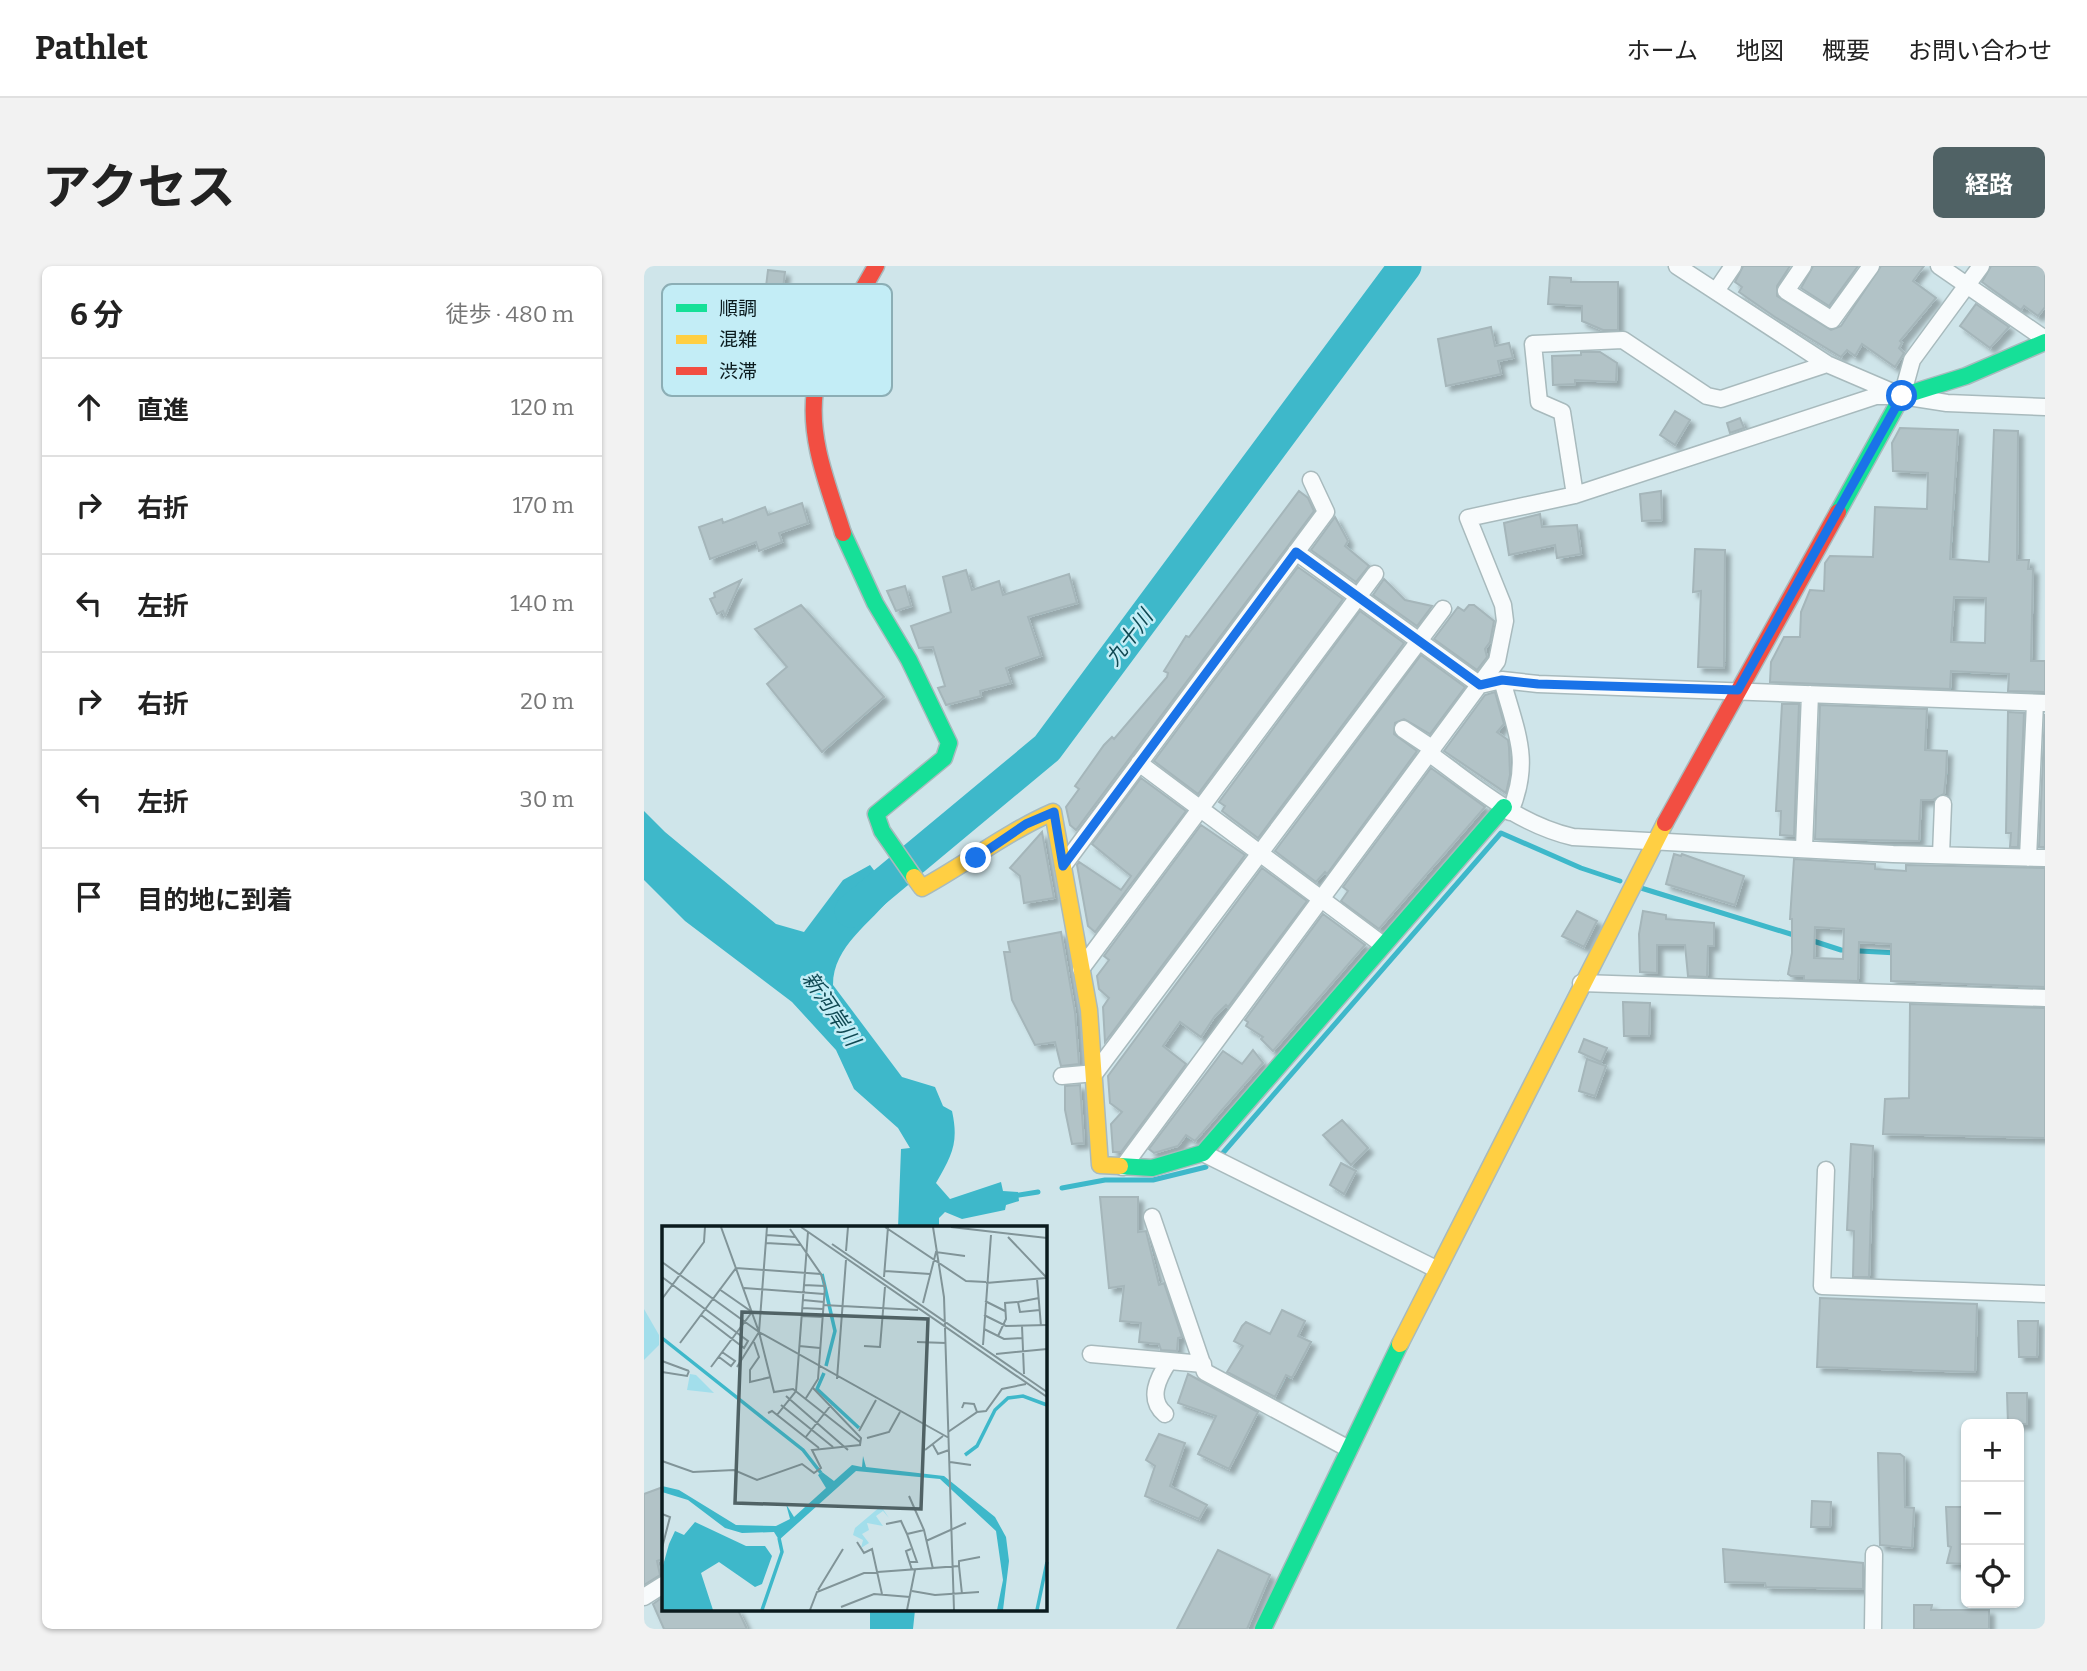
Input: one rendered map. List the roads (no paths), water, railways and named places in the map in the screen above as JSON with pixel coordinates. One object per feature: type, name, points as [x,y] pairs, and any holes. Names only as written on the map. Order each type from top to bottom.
[{"type":"street","points":[[866,284],[876,266]]},
{"type":"street","points":[[1677,266],[1827,364],[1902,396],[1966,376],[2045,340],[1939,266]]},
{"type":"street","points":[[1716,291],[1733,266]]},
{"type":"street","points":[[1803,266],[1786,291],[1832,320],[1871,266]]},
{"type":"street","points":[[1263,1629],[1436,1269],[1655,841],[1902,396],[1912,360],[1981,266]]},
{"type":"street","points":[[1575,495],[1562,412],[1539,402],[1532,344],[1623,340],[1707,396],[1721,399],[1827,364]]},
{"type":"street","points":[[816,396],[814,418],[817,447],[846,543],[875,603],[909,660],[949,743],[944,758],[876,814],[882,831],[922,888],[976,858],[1026,824],[1054,812],[1089,1010],[1100,1165],[1152,1168],[1203,1153],[1383,945],[1507,810],[1522,785],[1522,754],[1502,680]]},
{"type":"street","points":[[1123,1167],[1497,661],[1504,621],[1503,605],[1468,518],[1575,495],[1876,396],[1902,396],[1947,403],[2045,407]]},
{"type":"street","points":[[1063,866],[1326,512],[1311,480]]},
{"type":"street","points":[[1296,552],[1480,685],[1502,680],[1538,684],[2040,703],[2028,858]]},
{"type":"street","points":[[1081,969],[1375,574]]},
{"type":"street","points":[[1062,1076],[1095,1073],[1443,609]]},
{"type":"street","points":[[1804,848],[1810,694]]},
{"type":"street","points":[[1404,729],[1507,810],[1543,830],[1573,837],[2045,858]]},
{"type":"street","points":[[1139,763],[1383,945]]},
{"type":"street","points":[[1941,855],[1943,804]]},
{"type":"street","points":[[1581,983],[2045,998]]},
{"type":"street","points":[[1203,1153],[1436,1269]]},
{"type":"street","points":[[1826,1170],[1822,1286],[2045,1294]]},
{"type":"street","points":[[1152,1217],[1205,1371],[1349,1449]]},
{"type":"street","points":[[1091,1353],[1203,1364]]},
{"type":"street","points":[[1165,1414],[1158,1409],[1155,1398],[1161,1373],[1169,1361]]},
{"type":"street","points":[[1873,1629],[1874,1554]]},
{"type":"street","points":[[644,1597],[662,1586]]},
{"type":"water","name":"新河岸川","points":[[644,811],[665,832],[776,924],[804,932],[843,880],[870,865],[893,895],[846,947],[839,958],[833,985],[902,1077],[935,1087],[943,1106],[952,1111],[955,1132],[953,1149],[936,1183],[950,1199],[1001,1182],[1003,1191],[1018,1192],[1019,1201],[1006,1205],[1005,1210],[962,1219],[945,1212],[939,1218],[939,1226],[898,1226],[901,1149],[910,1148],[898,1128],[854,1089],[836,1050],[792,1002],[685,921],[644,880]]},
{"type":"water","points":[[870,1612],[915,1612],[913,1629],[870,1629]]},
{"type":"waterway","name":"九十川","points":[[851,911],[1047,748],[1405,266]]},
{"type":"waterway","points":[[1222,1154],[1501,833],[1581,868],[1620,881]]},
{"type":"waterway","points":[[1641,888],[1797,936]]},
{"type":"waterway","points":[[1810,940],[1841,950],[1897,953]]},
{"type":"waterway","points":[[1062,1188],[1105,1180],[1153,1180],[1206,1167]]},
{"type":"waterway","points":[[1013,1196],[1038,1192]]}]
